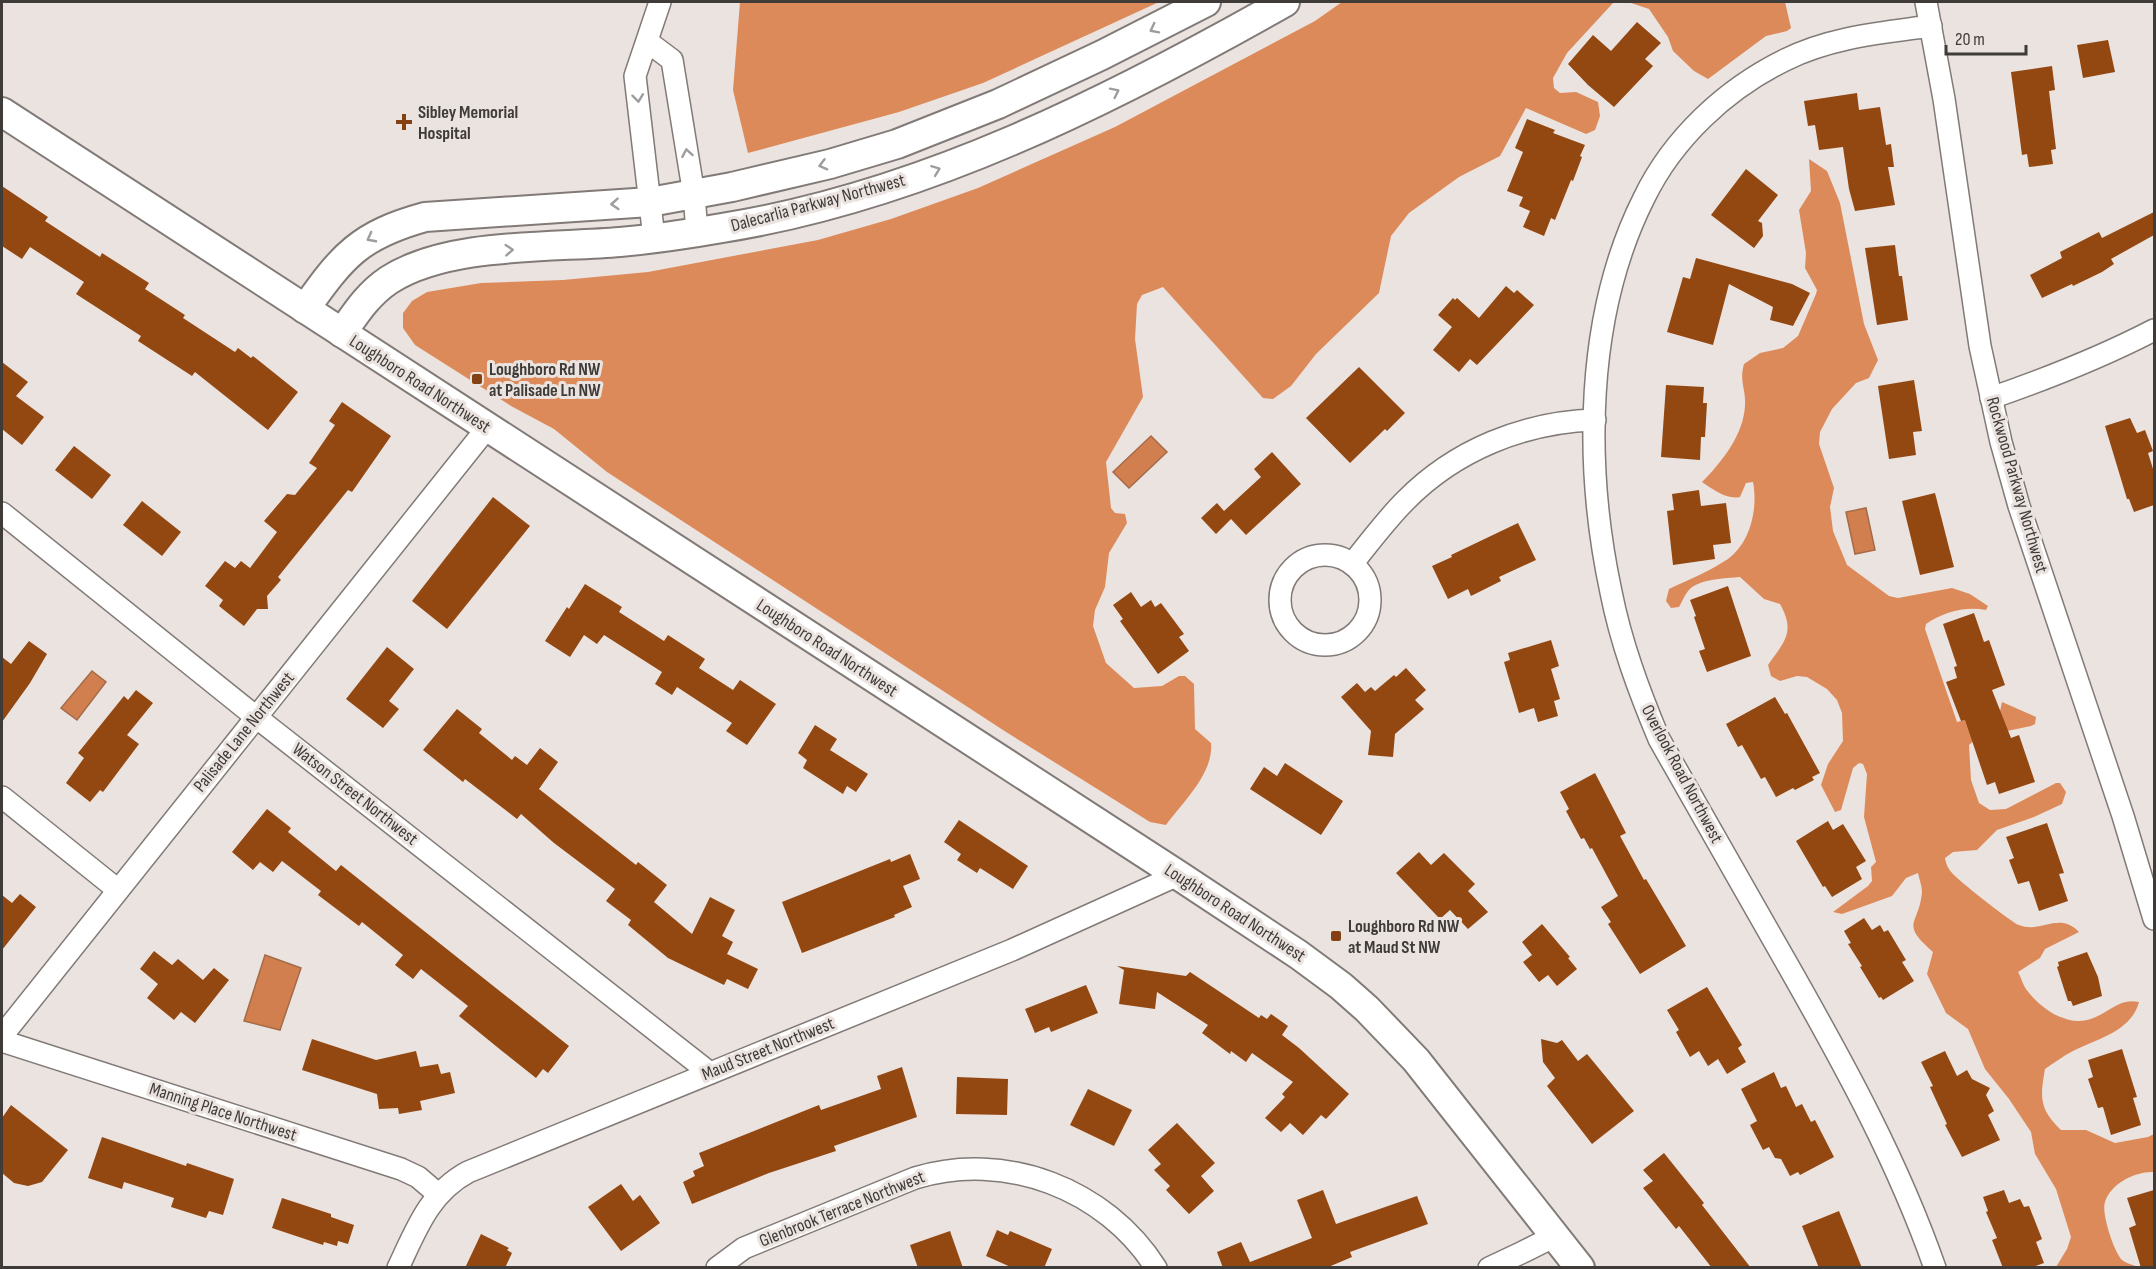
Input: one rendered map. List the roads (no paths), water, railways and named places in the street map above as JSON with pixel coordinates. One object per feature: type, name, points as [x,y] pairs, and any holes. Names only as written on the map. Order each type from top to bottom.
[{"type":"main road","name":"Dalecarlia Parkway Northwest","points":[[305,309],[333,269],[349,252],[369,238],[405,222],[425,217],[650,202],[694,195],[799,172],[897,144],[973,114],[1047,81],[1206,2]]},
{"type":"main road","name":"Dalecarlia Parkway Northwest","points":[[342,333],[366,299],[390,279],[423,265],[451,257],[492,251],[654,238],[697,232],[806,211],[908,181],[1011,139],[1118,90],[1285,2]]},
{"type":"main road","name":"Loughboro Road Northwest","points":[[2,112],[1299,955],[1367,1009],[1416,1060],[1580,1268]]},
{"type":"street","points":[[654,238],[635,76],[660,2]]},
{"type":"street","name":"Rockwood Parkway Northwest","points":[[1926,2],[1980,346],[2001,442],[2019,506],[2120,806],[2154,919]]},
{"type":"street","name":"Overlook Road Northwest","points":[[1931,26],[1845,39],[1797,54],[1739,87],[1690,131],[1665,163],[1648,191],[1623,250],[1604,323],[1598,360],[1594,420],[1596,484],[1603,554],[1620,630],[1644,703],[1659,739],[1869,1110],[1906,1190],[1935,1268]]},
{"type":"street","points":[[648,42],[672,60],[694,195],[697,232]]},
{"type":"street","points":[[1991,398],[2077,365],[2132,342],[2154,330]]},
{"type":"street","points":[[1352,564],[1406,500],[1430,479],[1463,457],[1491,442],[1529,429],[1553,423],[1594,420]]},
{"type":"street","name":"Palisade Lane Northwest","points":[[2,1036],[487,428]]},
{"type":"street","name":"Watson Street Northwest","points":[[2,513],[256,717],[710,1073]]},
{"type":"street","points":[[1319,556],[1340,558],[1352,564],[1363,576],[1369,590],[1370,606],[1361,628],[1343,642],[1328,646],[1312,644],[1298,637],[1287,626],[1281,613],[1279,599],[1282,585],[1289,573],[1299,563],[1319,556]]},
{"type":"street","points":[[2,797],[118,890]]},
{"type":"street","name":"Maud Street Northwest","points":[[398,1268],[427,1208],[438,1194],[458,1177],[1012,950],[1178,875]]},
{"type":"street","name":"Manning Place Northwest","points":[[2,1041],[401,1169],[418,1177],[438,1194]]},
{"type":"street","name":"Glenbrook Terrace Northwest","points":[[717,1268],[744,1248],[915,1178],[939,1171],[981,1168],[1037,1177],[1089,1201],[1125,1229],[1156,1268]]},
{"type":"street","points":[[1489,1268],[1555,1236]]},
{"type":"place","name":"Sibley Memorial Hospital","points":[[404,122]]},
{"type":"place","name":"Loughboro Rd NW at Palisade Ln NW","points":[[477,379]]},
{"type":"place","name":"Loughboro Rd NW at Maud St NW","points":[[1336,936]]}]
